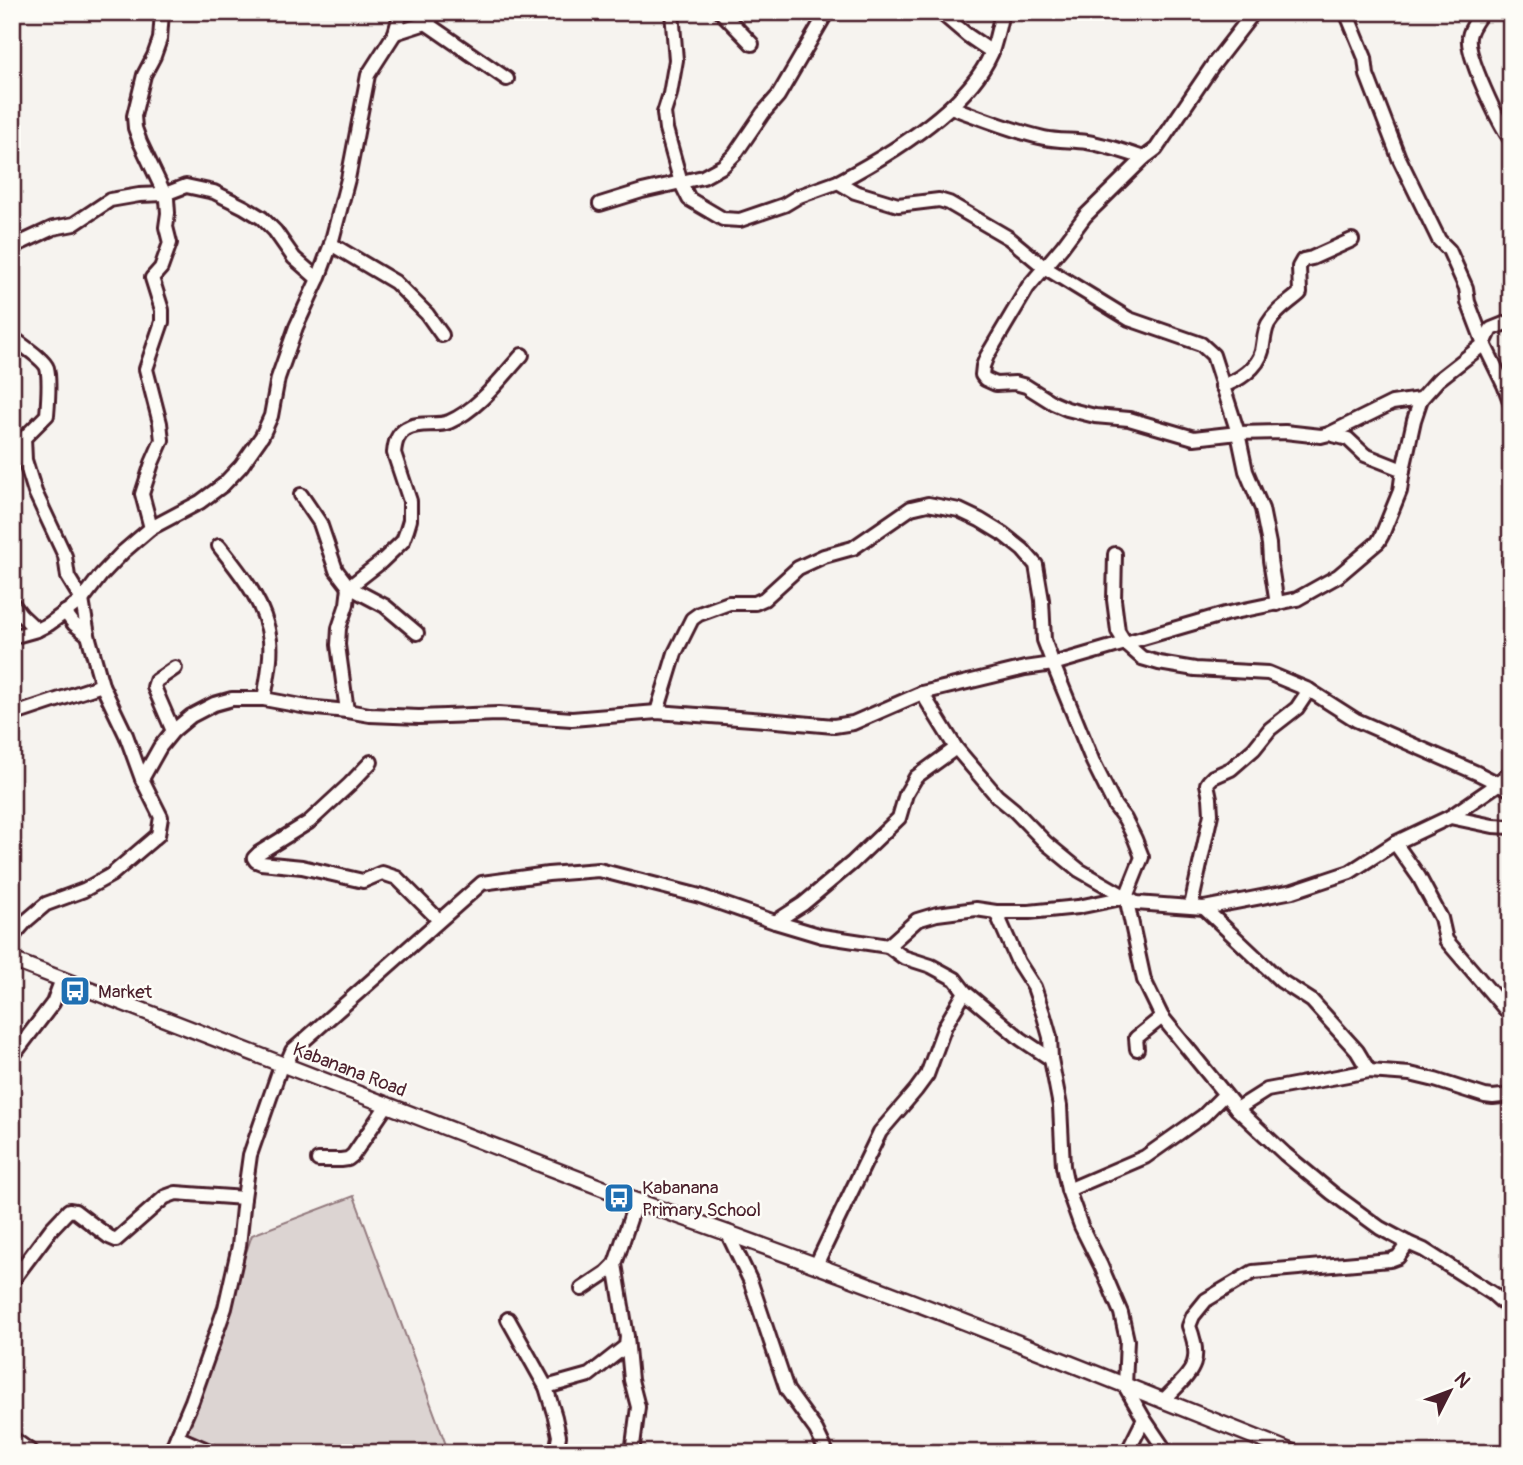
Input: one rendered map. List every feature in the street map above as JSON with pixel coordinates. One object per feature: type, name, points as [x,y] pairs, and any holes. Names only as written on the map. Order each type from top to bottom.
[{"type":"street","points":[[151,528],[142,494],[162,440],[146,369],[162,322],[162,310],[152,278],[161,268],[170,243],[166,227],[167,199],[140,142],[134,116],[145,75],[160,39],[162,12]]},
{"type":"street","points":[[12,637],[37,630],[82,600],[123,552],[151,528],[200,502],[223,485],[241,466],[262,436],[271,416],[278,378],[296,327],[331,244],[348,179],[368,75],[395,33],[401,12]]},
{"type":"street","points":[[395,33],[426,23],[437,12]]},
{"type":"street","points":[[672,12],[676,60],[664,113],[681,183],[689,199],[703,208],[723,219],[740,220],[838,182],[934,121],[951,107],[982,71],[992,52],[1002,12]]},
{"type":"street","points":[[721,12],[752,44]]},
{"type":"street","points":[[600,204],[704,177],[723,166],[778,96],[827,12]]},
{"type":"street","points":[[940,12],[992,52]]},
{"type":"street","points":[[1254,12],[1213,65],[1156,149],[1085,216],[1028,287],[988,356],[982,372],[985,379],[996,384],[1015,383],[1026,386],[1075,411],[1129,419],[1194,438],[1285,432],[1321,436],[1392,403],[1421,399]]},
{"type":"street","points":[[1346,12],[1365,58],[1367,75],[1399,158],[1439,240],[1449,250],[1466,288],[1468,302],[1484,344],[1511,404]]},
{"type":"street","points":[[1482,12],[1470,32],[1468,41],[1481,81],[1511,140]]},
{"type":"street","points":[[426,23],[507,79]]},
{"type":"street","points":[[951,107],[1040,137],[1086,142],[1144,158]]},
{"type":"street","points":[[838,182],[855,192],[898,205],[939,200],[949,202],[1009,238],[1044,267],[1137,323],[1201,344],[1213,355],[1238,433],[1246,471],[1262,509],[1277,604]]},
{"type":"street","points":[[12,247],[53,228],[74,224],[110,200],[165,194],[186,186],[214,192],[262,218],[294,258],[318,279]]},
{"type":"street","points":[[1222,386],[1258,363],[1269,321],[1300,293],[1299,267],[1303,260],[1352,240]]},
{"type":"street","points":[[331,244],[395,282],[427,314],[442,335]]},
{"type":"street","points":[[142,779],[160,747],[173,731],[191,716],[214,704],[232,699],[264,699],[370,715],[419,717],[498,714],[572,719],[657,712],[834,726],[853,723],[922,693],[1025,668],[1053,664],[1225,614],[1297,599],[1338,576],[1378,542],[1401,491],[1403,470],[1421,399],[1438,380],[1484,344],[1491,329],[1511,321]]},
{"type":"street","points":[[12,337],[47,368],[47,415],[24,438],[25,460],[35,492],[65,556],[68,577],[82,600],[88,635],[102,685],[161,817],[158,835],[111,875],[84,890],[46,904],[12,937]]},
{"type":"street","points":[[347,711],[338,645],[339,628],[349,587],[403,541],[410,520],[410,501],[394,453],[398,437],[406,429],[417,425],[448,423],[492,390],[522,355]]},
{"type":"street","points":[[1329,434],[1348,439],[1365,455],[1403,470]]},
{"type":"street","points":[[301,495],[320,523],[336,570],[349,587],[385,606],[417,633]]},
{"type":"street","points":[[657,712],[675,653],[692,619],[699,614],[729,603],[755,603],[764,599],[798,568],[824,556],[853,548],[911,508],[928,504],[959,510],[1003,534],[1036,565],[1042,600],[1044,640],[1093,762],[1139,847],[1142,857],[1126,897],[1144,980],[1162,1017],[1224,1095],[1285,1154],[1380,1228],[1424,1250],[1481,1286],[1511,1310]]},
{"type":"street","points":[[219,545],[249,585],[263,610],[270,640],[264,699]]},
{"type":"street","points":[[1115,554],[1114,600],[1118,631],[1126,644],[1142,658],[1195,668],[1268,673],[1308,690],[1356,720],[1511,790]]},
{"type":"street","points":[[12,603],[17,615],[37,630]]},
{"type":"street","points":[[65,612],[74,624],[88,635]]},
{"type":"street","points":[[173,731],[154,687],[156,681],[175,668]]},
{"type":"street","points":[[12,715],[102,685]]},
{"type":"street","points":[[1197,907],[1211,814],[1207,784],[1213,777],[1231,769],[1254,749],[1270,729],[1297,708],[1308,690]]},
{"type":"street","points":[[922,693],[956,748],[997,796],[1046,844],[1079,870],[1136,903],[1197,907],[1293,891],[1350,873],[1395,843],[1450,817],[1511,771]]},
{"type":"street","points":[[775,922],[803,904],[852,863],[899,818],[906,794],[916,777],[956,748]]},
{"type":"street","points":[[371,762],[309,822],[254,858],[256,862],[302,867],[363,881],[382,873],[389,874],[397,878],[439,919]]},
{"type":"street","points":[[1450,817],[1511,827]]},
{"type":"street","points":[[1395,843],[1419,877],[1441,918],[1446,940],[1511,1016]]},
{"type":"street","points":[[170,1453],[192,1401],[225,1308],[239,1246],[250,1155],[284,1064],[292,1051],[482,883],[599,870],[700,896],[822,936],[888,946],[903,957],[944,972],[955,979],[965,992],[1020,1039],[1051,1059]]},
{"type":"street","points":[[888,946],[917,920],[937,914],[976,909],[1029,912],[1078,907],[1126,897]]},
{"type":"street","points":[[1197,907],[1281,981],[1312,1001],[1357,1051],[1369,1071]]},
{"type":"street","points":[[996,912],[1018,962],[1034,986],[1050,1037],[1051,1059],[1060,1106],[1063,1166],[1068,1190],[1081,1226],[1121,1313],[1127,1340],[1125,1386],[1167,1453]]},
{"type":"street","name":"Kabanana Road","points":[[12,960],[636,1200],[1012,1339],[1295,1453]]},
{"type":"street","points":[[12,1057],[53,1003],[62,979]]},
{"type":"street","points":[[816,1265],[876,1141],[890,1119],[927,1075],[945,1026],[965,992]]},
{"type":"street","points":[[1137,1049],[1136,1038],[1162,1017]]},
{"type":"street","points":[[1237,1109],[1267,1090],[1369,1071],[1422,1077],[1485,1096],[1511,1095]]},
{"type":"street","points":[[1068,1190],[1145,1157],[1203,1116],[1224,1095]]},
{"type":"street","points":[[318,1160],[341,1160],[353,1155],[387,1105]]},
{"type":"street","points":[[12,1281],[51,1229],[69,1210],[75,1211],[116,1240],[165,1197],[176,1193],[244,1198]]},
{"type":"street","points":[[582,1289],[615,1264],[636,1200]]},
{"type":"street","points":[[727,1232],[750,1280],[787,1390],[816,1430],[827,1453]]},
{"type":"street","points":[[1163,1401],[1189,1374],[1194,1364],[1196,1344],[1189,1326],[1193,1316],[1206,1300],[1215,1294],[1254,1272],[1390,1260],[1398,1257],[1408,1243]]},
{"type":"street","points":[[615,1264],[631,1380],[638,1407],[632,1453]]},
{"type":"street","points":[[508,1319],[546,1387],[559,1436],[556,1453]]},
{"type":"street","points":[[546,1387],[589,1375],[626,1346],[627,1337]]},
{"type":"street","points":[[1127,1453],[1144,1419]]},
{"type":"street","points":[[177,1437],[214,1453]]},
{"type":"street","points":[[12,1438],[33,1453]]},
{"type":"shaded area","points":[[354,1196],[449,1453],[218,1453],[182,1439],[252,1235]]},
{"type":"place","name":"Market","points":[[75,991]]},
{"type":"place","name":"Kabanana Primary School","points":[[619,1198]]}]
